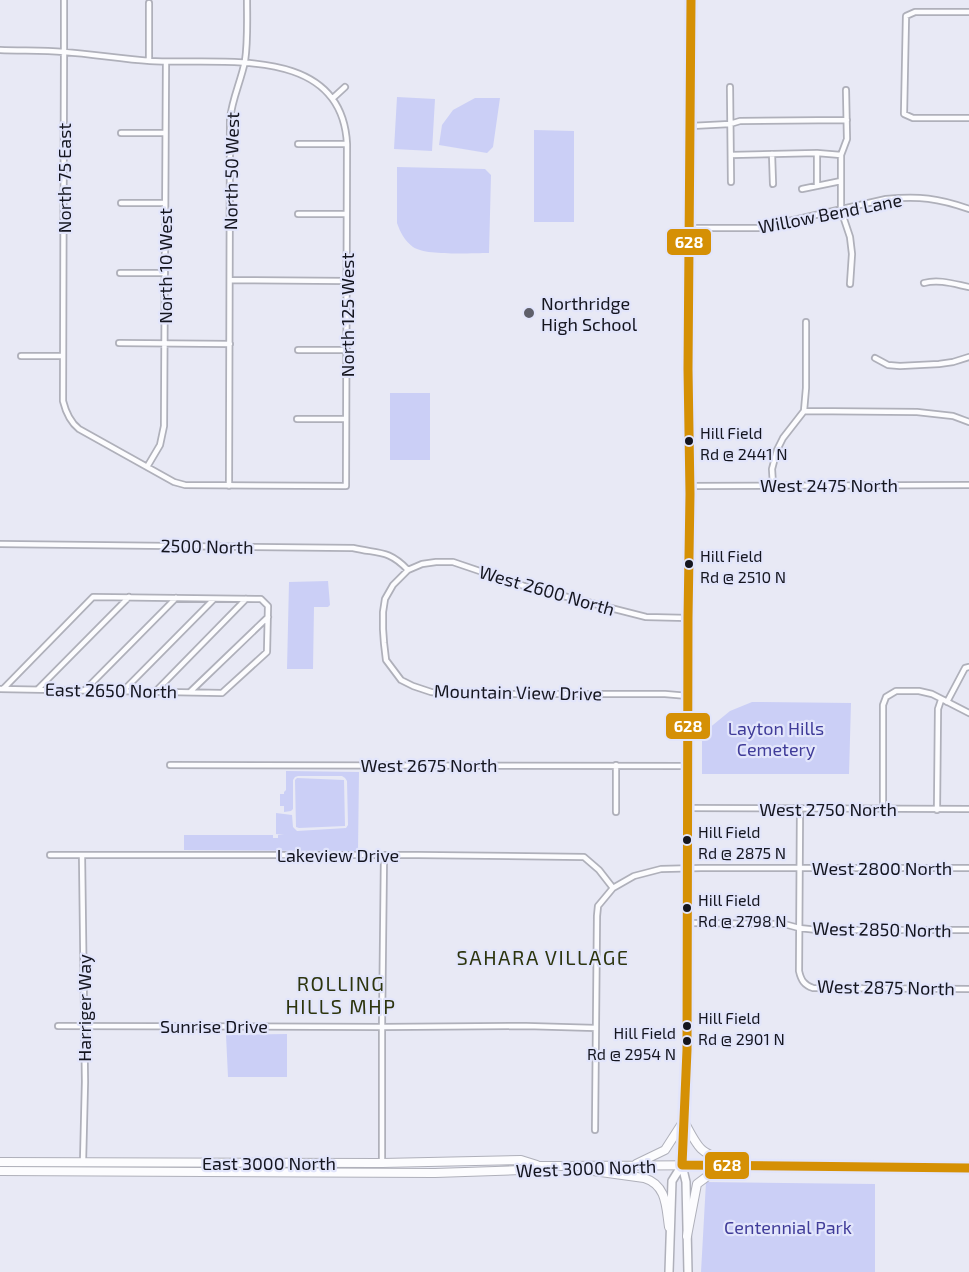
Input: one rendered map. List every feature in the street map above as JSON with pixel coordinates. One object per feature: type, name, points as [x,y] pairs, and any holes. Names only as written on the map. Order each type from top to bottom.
[{"type":"main road","points":[[688,1272],[686,1182],[682,1166],[687,1050],[691,0]]},
{"type":"main road","points":[[684,1121],[700,1149],[734,1165]]},
{"type":"main road","points":[[633,1166],[665,1150],[684,1121]]},
{"type":"main road","name":"East 3000 North","points":[[0,1161],[382,1163],[521,1160],[538,1166]]},
{"type":"main road","points":[[328,1173],[333,1169],[378,1168],[382,1163]]},
{"type":"main road","name":"West 3000 North","points":[[383,1173],[521,1170],[538,1166],[734,1165],[969,1168]]},
{"type":"main road","points":[[555,1166],[652,1180],[664,1195],[669,1227]]},
{"type":"main road","points":[[669,1272],[672,1181],[682,1166]]},
{"type":"main road","points":[[687,1236],[698,1184],[723,1166]]},
{"type":"main road","name":"East 3000 North","points":[[0,1171],[383,1173]]},
{"type":"street","name":"North 75 East","points":[[64,0],[63,401],[73,425],[174,482],[185,485],[346,486]]},
{"type":"street","name":"North 50 West","points":[[229,486],[230,119],[245,62],[247,0]]},
{"type":"street","points":[[149,3],[149,61]]},
{"type":"street","points":[[969,12],[915,12],[906,16],[904,114],[913,118],[969,118]]},
{"type":"street","points":[[0,50],[64,52],[166,62],[245,62],[290,70],[306,76],[333,98],[345,87]]},
{"type":"street","name":"North 10 West","points":[[147,467],[160,445],[164,426],[166,62]]},
{"type":"street","points":[[730,87],[731,182]]},
{"type":"street","points":[[846,90],[847,139],[841,155],[841,210],[850,237],[852,254],[850,284]]},
{"type":"street","name":"North 125 West","points":[[333,98],[344,121],[347,144],[346,486]]},
{"type":"street","points":[[691,126],[730,124],[740,121],[846,120]]},
{"type":"street","points":[[121,133],[165,133]]},
{"type":"street","points":[[298,144],[347,144]]},
{"type":"street","points":[[817,186],[818,153]]},
{"type":"street","points":[[731,154],[841,155]]},
{"type":"street","points":[[772,154],[773,184]]},
{"type":"street","points":[[802,189],[841,181]]},
{"type":"street","name":"Willow Bend Lane","points":[[689,228],[758,228],[886,199],[908,197],[946,201],[969,209]]},
{"type":"street","points":[[121,203],[165,203]]},
{"type":"street","points":[[298,214],[346,214]]},
{"type":"street","points":[[120,273],[165,273]]},
{"type":"street","points":[[230,280],[347,281]]},
{"type":"street","points":[[924,283],[941,281],[969,287]]},
{"type":"street","points":[[773,485],[772,469],[777,450],[783,438],[804,411],[806,322]]},
{"type":"street","points":[[119,343],[230,344]]},
{"type":"street","points":[[298,350],[347,350]]},
{"type":"street","points":[[21,356],[63,356]]},
{"type":"street","points":[[875,358],[888,366],[900,366],[953,363],[969,357]]},
{"type":"street","points":[[804,411],[917,412],[953,416],[969,422]]},
{"type":"street","points":[[297,419],[346,419]]},
{"type":"street","name":"West 2475 North","points":[[690,486],[969,485]]},
{"type":"street","name":"2500 North","points":[[0,544],[353,548],[388,554],[408,570]]},
{"type":"street","name":"West 2600 North","points":[[408,570],[422,564],[453,562],[524,586],[646,617],[688,618]]},
{"type":"street","name":"Mountain View Drive","points":[[408,570],[393,585],[385,599],[384,644],[386,660],[398,678],[413,686],[431,692],[448,694],[688,696]]},
{"type":"street","points":[[1,689],[93,597],[261,599],[268,606],[267,617],[190,692]]},
{"type":"street","points":[[38,689],[129,597]]},
{"type":"street","points":[[85,690],[177,598]]},
{"type":"street","points":[[123,691],[215,598]]},
{"type":"street","points":[[156,691],[246,598]]},
{"type":"street","name":"East 2650 North","points":[[1,689],[222,693],[267,652],[267,617]]},
{"type":"street","points":[[947,702],[960,675],[965,668],[969,667]]},
{"type":"street","points":[[883,809],[883,705],[886,696],[896,691],[919,691],[932,694],[969,712]]},
{"type":"street","points":[[937,810],[938,709],[941,700]]},
{"type":"street","name":"West 2675 North","points":[[170,765],[688,766]]},
{"type":"street","points":[[616,765],[616,812]]},
{"type":"street","name":"West 2750 North","points":[[687,808],[969,809]]},
{"type":"street","points":[[799,928],[800,809]]},
{"type":"street","name":"Lakeview Drive","points":[[50,855],[584,857],[599,870],[613,888]]},
{"type":"street","name":"Harriger Way","points":[[82,855],[83,1162]]},
{"type":"street","points":[[382,1163],[381,1027],[384,856]]},
{"type":"street","name":"West 2800 North","points":[[613,888],[634,876],[661,869],[969,868]]},
{"type":"street","points":[[595,1130],[597,916],[598,906],[613,888]]},
{"type":"street","name":"West 2850 North","points":[[687,923],[784,924],[818,930],[969,930]]},
{"type":"street","name":"West 2875 North","points":[[799,928],[799,972],[804,983],[813,988],[969,988]]},
{"type":"street","name":"Sunrise Drive","points":[[58,1026],[596,1028]]},
{"type":"green space","points":[[397,97],[435,99],[432,151],[394,149]]},
{"type":"green space","points":[[475,98],[500,98],[493,147],[487,153],[439,145],[442,125],[453,110]]},
{"type":"green space","points":[[534,130],[574,131],[574,222],[534,222]]},
{"type":"green space","points":[[397,167],[485,169],[491,175],[489,253],[428,252],[410,245],[397,223]]},
{"type":"green space","points":[[390,393],[430,393],[430,460],[390,460]]},
{"type":"green space","points":[[328,581],[330,605],[314,607],[313,669],[287,669],[289,582]]},
{"type":"green space","name":"Layton Hills Cemetery","points":[[752,702],[851,703],[849,774],[702,774],[702,729],[708,729],[730,711]]},
{"type":"green space","points":[[286,771],[359,772],[358,851],[184,850],[184,835],[273,835],[273,838],[278,838],[278,835],[284,835],[276,834],[276,813],[292,815],[293,827],[297,831],[346,828],[348,825],[347,781],[345,778],[342,776],[295,777],[293,780],[293,809],[284,812],[284,806],[280,806],[280,794],[284,794],[286,790]]},
{"type":"green space","points":[[297,778],[344,780],[345,826],[296,827],[295,780]]},
{"type":"green space","points":[[287,1034],[287,1077],[228,1077],[226,1035]]},
{"type":"green space","name":"Centennial Park","points":[[706,1182],[875,1184],[875,1272],[701,1272]]},
{"type":"transit line","name":"628","points":[[691,0],[687,1050],[682,1165],[969,1168]]},
{"type":"place","name":"Northridge High School","points":[[529,313]]},
{"type":"place","name":"Hill Field Rd @ 2441 N","points":[[689,441]]},
{"type":"place","name":"Hill Field Rd @ 2510 N","points":[[689,564]]},
{"type":"place","name":"Hill Field Rd @ 2875 N","points":[[687,840]]},
{"type":"place","name":"Hill Field Rd @ 2798 N","points":[[687,908]]},
{"type":"place","name":"Hill Field Rd @ 2901 N","points":[[687,1026]]},
{"type":"place","name":"Hill Field Rd @ 2954 N","points":[[687,1041]]},
{"type":"district","name":"SAHARA VILLAGE","points":[[543,957]]},
{"type":"district","name":"ROLLING HILLS MHP","points":[[341,994]]}]
